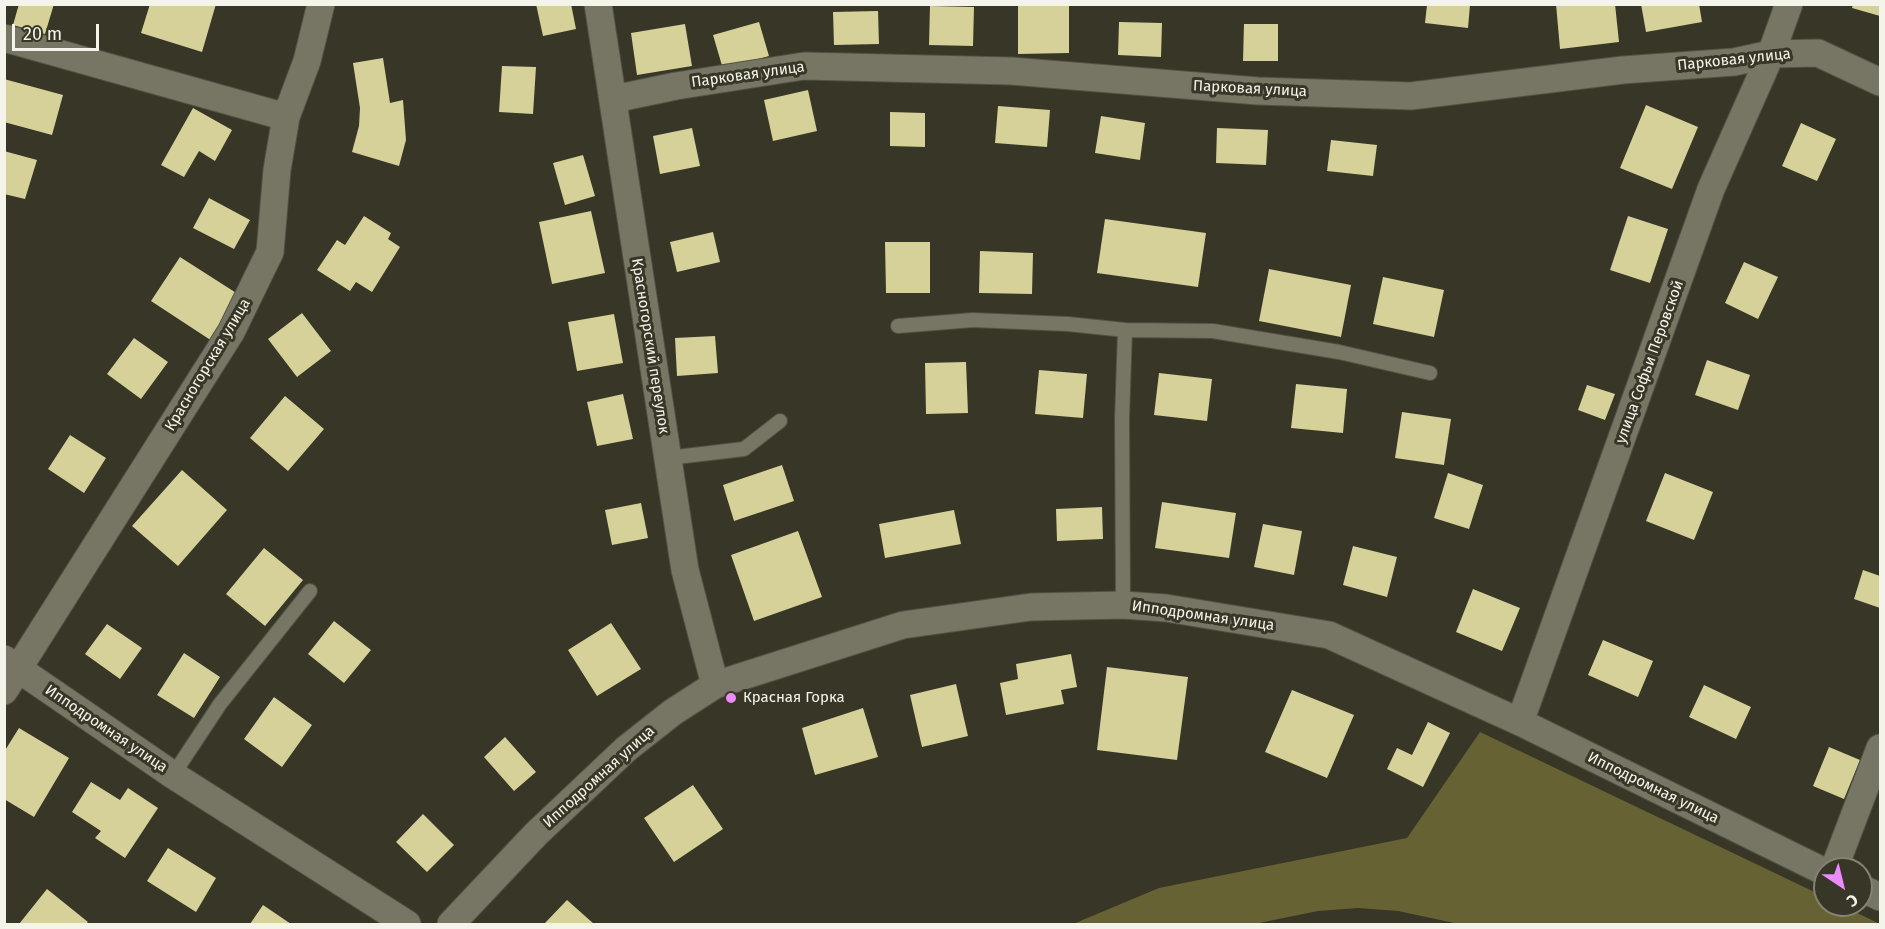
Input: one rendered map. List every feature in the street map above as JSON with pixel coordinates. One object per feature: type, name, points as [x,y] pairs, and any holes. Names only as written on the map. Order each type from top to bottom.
[{"type":"street","name":"Красногорская улица","points":[[9,673],[225,342],[258,279],[270,252],[277,170],[286,117],[307,61],[321,4]]},
{"type":"street","name":"Красногорский переулок","points":[[598,4],[614,99],[630,228],[685,570],[715,686]]},
{"type":"street","name":"улица Софьи Перовской","points":[[1520,722],[1711,189],[1771,54],[1789,4]]},
{"type":"street","points":[[4,38],[286,117]]},
{"type":"street","name":"Парковая улица","points":[[614,99],[676,86],[804,66],[1011,70],[1258,91],[1412,96],[1623,70],[1734,62],[1771,54],[1818,53],[1881,82]]},
{"type":"street","name":"Ипподромная улица","points":[[451,924],[536,834],[626,749],[673,712],[715,686],[903,625],[1031,607],[1123,604],[1166,608],[1329,635],[1520,722],[1813,866]]},
{"type":"street","name":"Ипподромная улица","points":[[9,673],[407,924]]},
{"type":"street","points":[[1839,857],[1881,748]]},
{"type":"lane","points":[[898,326],[973,320],[1068,324],[1125,330],[1213,331],[1340,352],[1430,373]]},
{"type":"lane","points":[[1123,604],[1122,419],[1125,330]]},
{"type":"lane","points":[[668,458],[744,449],[780,421]]},
{"type":"lane","points":[[173,775],[220,704],[310,591]]},
{"type":"shaded area","points":[[1480,732],[1813,891],[1813,917],[1866,917],[1880,924],[1459,924],[1398,911],[1358,908],[1318,911],[1254,924],[1073,924],[1159,888],[1407,838]]},
{"type":"building","points":[[19,4],[54,4],[45,34],[13,25]]},
{"type":"building","points":[[150,4],[216,4],[202,52],[141,33]]},
{"type":"building","points":[[536,4],[571,4],[576,29],[543,36]]},
{"type":"building","points":[[1018,4],[1069,4],[1069,53],[1018,54]]},
{"type":"building","points":[[1556,4],[1615,4],[1619,42],[1560,49]]},
{"type":"building","points":[[1641,4],[1699,4],[1702,22],[1646,32]]},
{"type":"building","points":[[1853,4],[1880,4],[1880,16],[1852,8]]},
{"type":"building","points":[[1427,5],[1470,5],[1468,28],[1425,23]]},
{"type":"building","points":[[930,6],[974,7],[973,46],[929,45]]},
{"type":"building","points":[[878,11],[879,44],[834,45],[833,12]]},
{"type":"building","points":[[759,22],[769,56],[723,69],[713,35]]},
{"type":"building","points":[[1119,22],[1162,23],[1161,57],[1118,55]]},
{"type":"building","points":[[685,24],[692,66],[637,75],[631,33]]},
{"type":"building","points":[[1244,24],[1278,24],[1278,61],[1243,61]]},
{"type":"building","points":[[383,58],[390,103],[403,100],[406,140],[399,166],[352,152],[359,126],[360,108],[353,63]]},
{"type":"building","points":[[502,66],[536,67],[533,114],[499,112]]},
{"type":"building","points":[[4,79],[63,95],[52,135],[4,122]]},
{"type":"building","points":[[808,90],[817,131],[773,141],[764,100]]},
{"type":"building","points":[[1646,105],[1698,127],[1672,189],[1620,168]]},
{"type":"building","points":[[998,106],[1050,110],[1047,147],[995,143]]},
{"type":"building","points":[[193,108],[232,130],[215,161],[199,151],[184,177],[161,165]]},
{"type":"building","points":[[890,112],[925,113],[925,147],[890,146]]},
{"type":"building","points":[[1101,116],[1145,123],[1140,160],[1095,153]]},
{"type":"building","points":[[1801,123],[1836,139],[1817,181],[1782,166]]},
{"type":"building","points":[[692,128],[700,166],[660,174],[653,136]]},
{"type":"building","points":[[1217,128],[1268,130],[1266,165],[1216,163]]},
{"type":"building","points":[[1331,140],[1377,145],[1373,176],[1327,171]]},
{"type":"building","points":[[4,151],[37,160],[25,199],[4,194]]},
{"type":"building","points":[[583,155],[595,196],[565,205],[553,163]]},
{"type":"building","points":[[209,198],[250,220],[234,249],[193,228]]},
{"type":"building","points":[[591,211],[605,273],[552,284],[539,222]]},
{"type":"building","points":[[364,216],[391,233],[388,239],[400,247],[372,292],[356,282],[350,291],[317,270],[337,240],[345,245]]},
{"type":"building","points":[[1628,216],[1668,229],[1650,283],[1610,270]]},
{"type":"building","points":[[1105,219],[1206,233],[1198,287],[1097,273]]},
{"type":"building","points":[[713,232],[720,262],[677,272],[670,242]]},
{"type":"building","points":[[885,242],[930,242],[930,293],[886,293]]},
{"type":"building","points":[[980,251],[1033,253],[1032,294],[979,293]]},
{"type":"building","points":[[180,257],[241,296],[212,341],[151,301]]},
{"type":"building","points":[[1744,262],[1778,277],[1758,319],[1725,303]]},
{"type":"building","points":[[1269,269],[1351,285],[1341,337],[1259,321]]},
{"type":"building","points":[[1383,277],[1444,290],[1434,337],[1373,324]]},
{"type":"building","points":[[302,313],[331,351],[297,377],[268,339]]},
{"type":"building","points":[[614,314],[623,363],[577,371],[568,322]]},
{"type":"building","points":[[715,336],[718,373],[677,376],[675,338]]},
{"type":"building","points":[[134,338],[168,362],[141,399],[107,374]]},
{"type":"building","points":[[1707,360],[1750,375],[1738,410],[1695,395]]},
{"type":"building","points":[[966,362],[968,413],[926,414],[925,363]]},
{"type":"building","points":[[1039,370],[1087,374],[1083,418],[1035,414]]},
{"type":"building","points":[[1159,373],[1212,379],[1207,421],[1154,415]]},
{"type":"building","points":[[1296,384],[1347,389],[1343,433],[1291,428]]},
{"type":"building","points":[[1587,385],[1615,394],[1605,420],[1578,410]]},
{"type":"building","points":[[623,394],[633,439],[597,446],[587,402]]},
{"type":"building","points":[[285,396],[324,429],[288,471],[250,438]]},
{"type":"building","points":[[1402,412],[1451,419],[1444,465],[1395,458]]},
{"type":"building","points":[[70,435],[106,458],[84,493],[48,469]]},
{"type":"building","points":[[782,465],[794,501],[734,521],[723,485]]},
{"type":"building","points":[[182,470],[227,510],[178,566],[132,526]]},
{"type":"building","points":[[1448,473],[1483,485],[1469,529],[1434,518]]},
{"type":"building","points":[[1665,473],[1713,492],[1694,540],[1646,521]]},
{"type":"building","points":[[1162,502],[1236,513],[1229,558],[1155,548]]},
{"type":"building","points":[[641,503],[648,538],[612,545],[605,510]]},
{"type":"building","points":[[1102,507],[1103,539],[1057,541],[1056,509]]},
{"type":"building","points":[[954,510],[961,544],[885,558],[879,524]]},
{"type":"building","points":[[1263,524],[1302,531],[1294,575],[1254,567]]},
{"type":"building","points":[[798,531],[822,597],[754,621],[731,555]]},
{"type":"building","points":[[1353,546],[1397,557],[1387,597],[1343,585]]},
{"type":"building","points":[[264,548],[303,580],[265,626],[226,594]]},
{"type":"building","points":[[1863,570],[1880,576],[1880,608],[1854,599]]},
{"type":"building","points":[[1473,589],[1520,608],[1502,651],[1456,632]]},
{"type":"building","points":[[334,621],[371,650],[344,683],[308,654]]},
{"type":"building","points":[[611,623],[641,669],[597,696],[568,650]]},
{"type":"building","points":[[107,624],[142,648],[120,679],[85,654]]},
{"type":"building","points":[[1603,640],[1653,661],[1638,697],[1588,675]]},
{"type":"building","points":[[184,653],[220,677],[194,718],[157,695]]},
{"type":"building","points":[[1071,654],[1077,687],[1061,690],[1064,704],[1006,715],[1000,683],[1018,679],[1016,664]]},
{"type":"building","points":[[1107,667],[1188,677],[1177,760],[1097,750]]},
{"type":"building","points":[[956,684],[968,736],[922,747],[910,695]]},
{"type":"building","points":[[1704,685],[1751,707],[1736,739],[1689,717]]},
{"type":"building","points":[[1292,690],[1354,715],[1327,778],[1265,752]]},
{"type":"building","points":[[274,697],[312,725],[282,767],[244,739]]},
{"type":"building","points":[[863,708],[878,757],[815,775],[802,728]]},
{"type":"building","points":[[1428,722],[1450,733],[1423,787],[1387,769],[1397,748],[1412,755]]},
{"type":"building","points":[[19,728],[69,758],[34,817],[4,799],[4,752]]},
{"type":"building","points":[[505,737],[536,772],[514,791],[484,757]]},
{"type":"building","points":[[1829,747],[1860,760],[1844,799],[1813,786]]},
{"type":"building","points":[[91,782],[120,800],[128,788],[158,808],[125,858],[95,838],[101,831],[72,812]]},
{"type":"building","points":[[693,785],[723,829],[674,862],[644,818]]},
{"type":"building","points":[[423,814],[454,845],[427,872],[396,842]]},
{"type":"building","points":[[168,848],[216,878],[196,912],[147,881]]},
{"type":"building","points":[[47,889],[88,922],[86,924],[19,924]]},
{"type":"building","points":[[567,900],[594,924],[544,924]]},
{"type":"building","points":[[263,905],[291,924],[250,924]]},
{"type":"place","name":"Красная Горка","points":[[731,698]]}]
